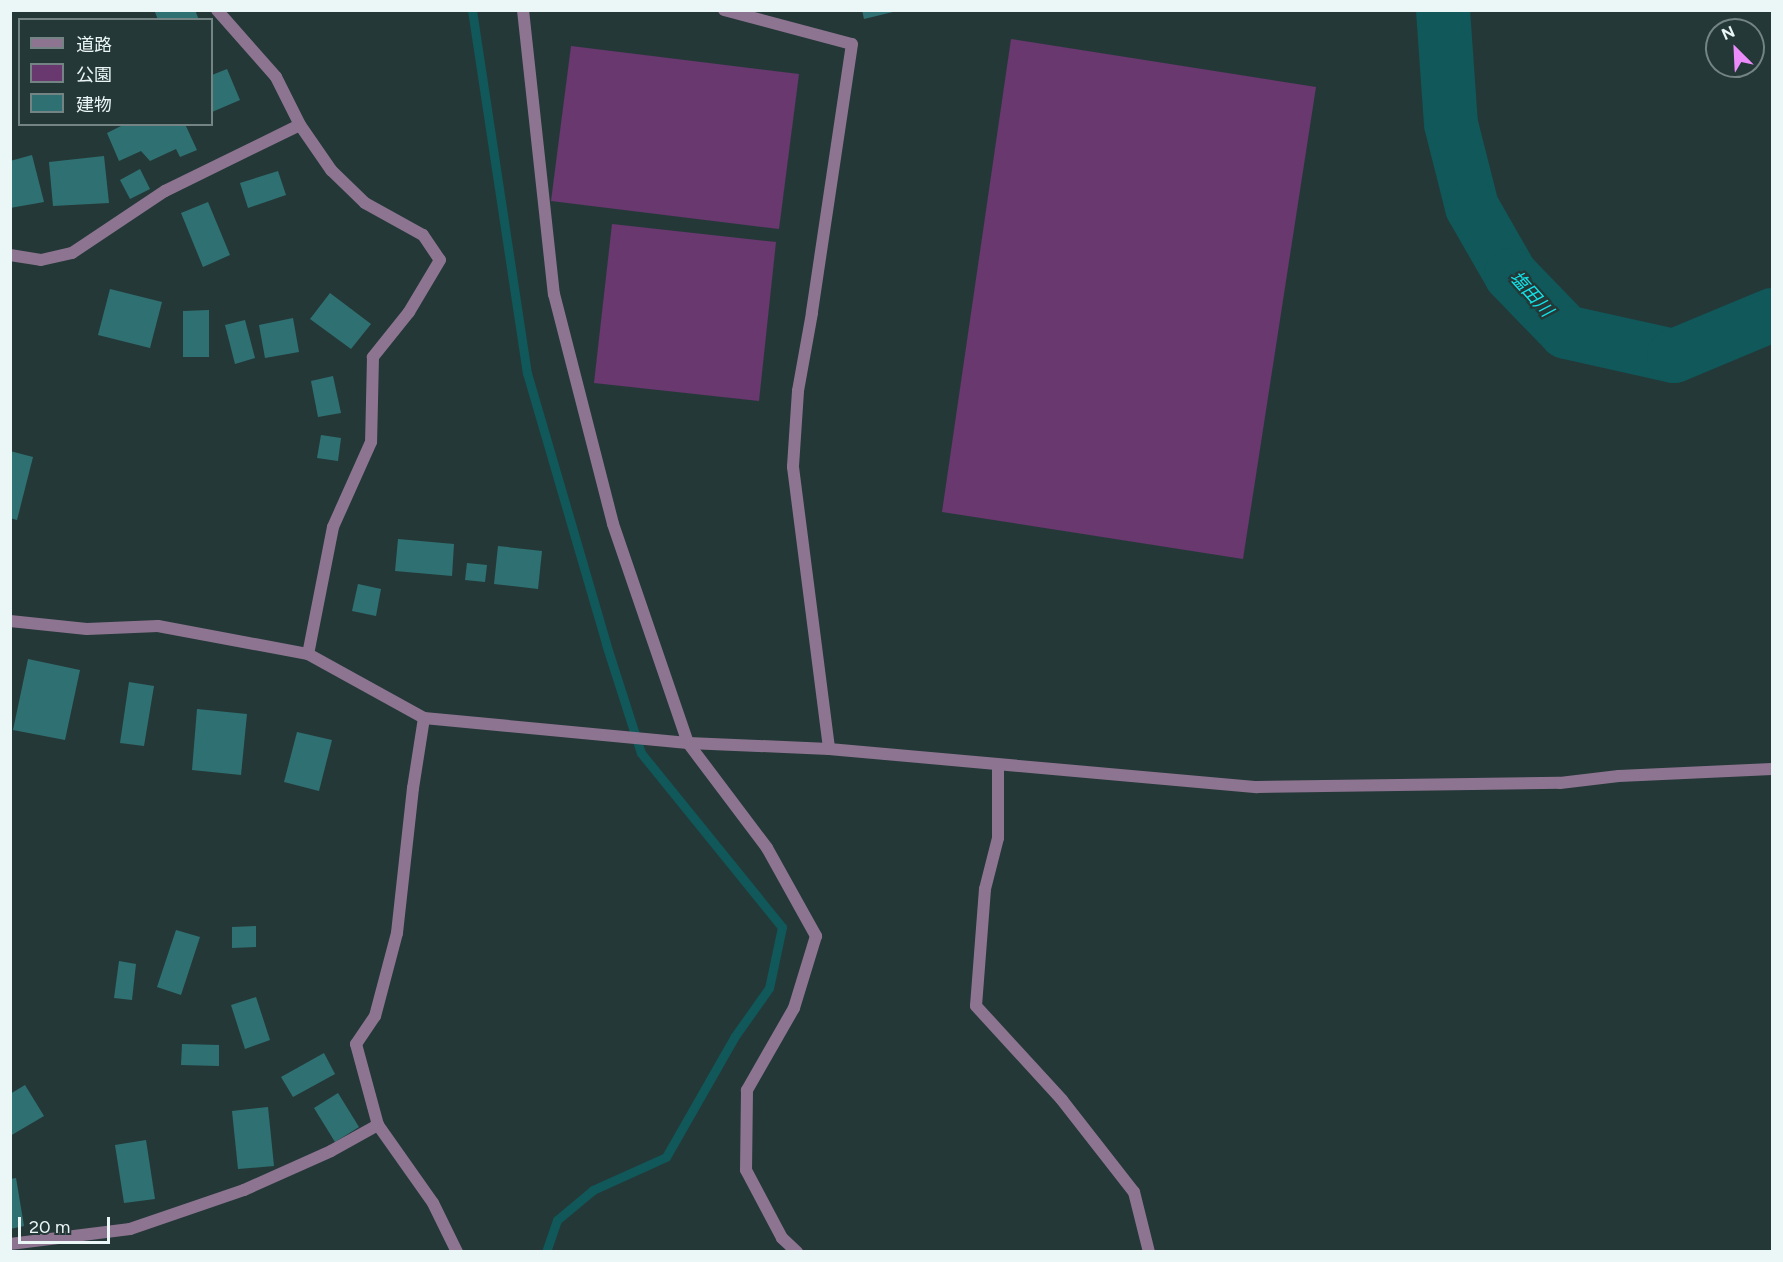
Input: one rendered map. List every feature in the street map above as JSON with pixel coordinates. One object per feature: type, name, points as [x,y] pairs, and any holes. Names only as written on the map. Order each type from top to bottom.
[{"type":"street","points":[[217,10],[276,77],[300,125],[331,170],[365,203],[423,235],[440,260],[409,312],[373,357],[371,442],[333,527],[308,654]]},
{"type":"street","points":[[523,10],[554,294],[613,524],[688,743],[767,848],[816,936],[794,1008],[747,1090],[746,1170],[782,1238],[797,1251]]},
{"type":"street","points":[[724,10],[852,44],[812,313],[798,391],[793,467],[829,749]]},
{"type":"street","points":[[10,255],[41,260],[72,253],[165,191],[300,125]]},
{"type":"street","points":[[10,621],[87,629],[158,626],[308,654],[424,717],[688,743],[829,749],[998,766],[1257,787],[1560,783],[1619,776],[1773,769]]},
{"type":"street","points":[[424,717],[413,788],[397,933],[375,1016],[356,1044],[378,1125],[433,1203],[457,1251]]},
{"type":"street","points":[[998,766],[999,838],[986,889],[976,1006],[1062,1100],[1134,1192],[1149,1251]]},
{"type":"street","points":[[10,1244],[130,1229],[244,1190],[331,1150],[378,1125]]},
{"type":"green space","points":[[1011,39],[1316,87],[1243,559],[942,512]]},
{"type":"green space","points":[[571,46],[799,74],[779,229],[551,201]]},
{"type":"green space","points":[[612,224],[776,242],[759,401],[594,383]]},
{"type":"building","points":[[158,10],[195,10],[198,18],[157,18],[155,12]]},
{"type":"building","points":[[862,10],[897,10],[897,11],[864,19]]},
{"type":"building","points":[[227,69],[240,100],[213,112],[213,75]]},
{"type":"building","points":[[121,126],[186,126],[197,150],[180,157],[176,149],[150,161],[141,151],[119,161],[107,133]]},
{"type":"building","points":[[32,155],[44,202],[10,208],[10,161]]},
{"type":"building","points":[[104,156],[109,203],[53,206],[49,162]]},
{"type":"building","points":[[140,169],[150,189],[130,199],[120,180]]},
{"type":"building","points":[[278,171],[286,195],[248,208],[240,183]]},
{"type":"building","points":[[208,202],[230,255],[203,267],[181,213]]},
{"type":"building","points":[[110,289],[162,302],[150,348],[98,335]]},
{"type":"building","points":[[330,293],[371,324],[351,349],[310,319]]},
{"type":"building","points":[[209,310],[209,357],[183,357],[183,311]]},
{"type":"building","points":[[293,318],[299,352],[265,358],[259,325]]},
{"type":"building","points":[[245,320],[255,358],[235,364],[225,325]]},
{"type":"building","points":[[333,376],[341,413],[318,417],[311,381]]},
{"type":"building","points":[[321,435],[341,438],[338,461],[317,458]]},
{"type":"building","points":[[10,451],[33,457],[17,520],[10,518]]},
{"type":"building","points":[[398,539],[454,544],[452,576],[395,571]]},
{"type":"building","points":[[498,546],[542,551],[538,589],[494,584]]},
{"type":"building","points":[[467,563],[487,565],[485,582],[465,580]]},
{"type":"building","points":[[358,584],[381,589],[376,616],[352,611]]},
{"type":"building","points":[[28,659],[80,670],[65,740],[13,730]]},
{"type":"building","points":[[129,682],[154,686],[144,746],[120,743]]},
{"type":"building","points":[[197,709],[247,714],[241,775],[192,770]]},
{"type":"building","points":[[297,732],[332,740],[319,791],[284,782]]},
{"type":"building","points":[[256,926],[256,947],[232,948],[232,927]]},
{"type":"building","points":[[176,930],[200,937],[181,995],[157,987]]},
{"type":"building","points":[[119,961],[136,964],[132,1000],[114,998]]},
{"type":"building","points":[[256,997],[270,1040],[245,1049],[231,1005]]},
{"type":"building","points":[[182,1044],[219,1045],[219,1066],[181,1065]]},
{"type":"building","points":[[324,1053],[335,1074],[293,1097],[281,1077]]},
{"type":"building","points":[[25,1085],[44,1116],[10,1136],[10,1094]]},
{"type":"building","points":[[338,1093],[359,1127],[335,1142],[314,1108]]},
{"type":"building","points":[[268,1107],[274,1166],[238,1169],[232,1111]]},
{"type":"building","points":[[146,1140],[155,1199],[124,1203],[115,1145]]},
{"type":"building","points":[[16,1178],[24,1226],[10,1229],[10,1179]]},
{"type":"waterway","points":[[472,10],[527,373],[606,644],[641,753],[782,927],[769,988],[735,1036],[666,1157],[593,1190],[557,1220],[546,1252]]},
{"type":"waterway","name":"塩田川","points":[[1443,10],[1451,124],[1472,207],[1511,275],[1566,332],[1674,356],[1772,315]]}]
